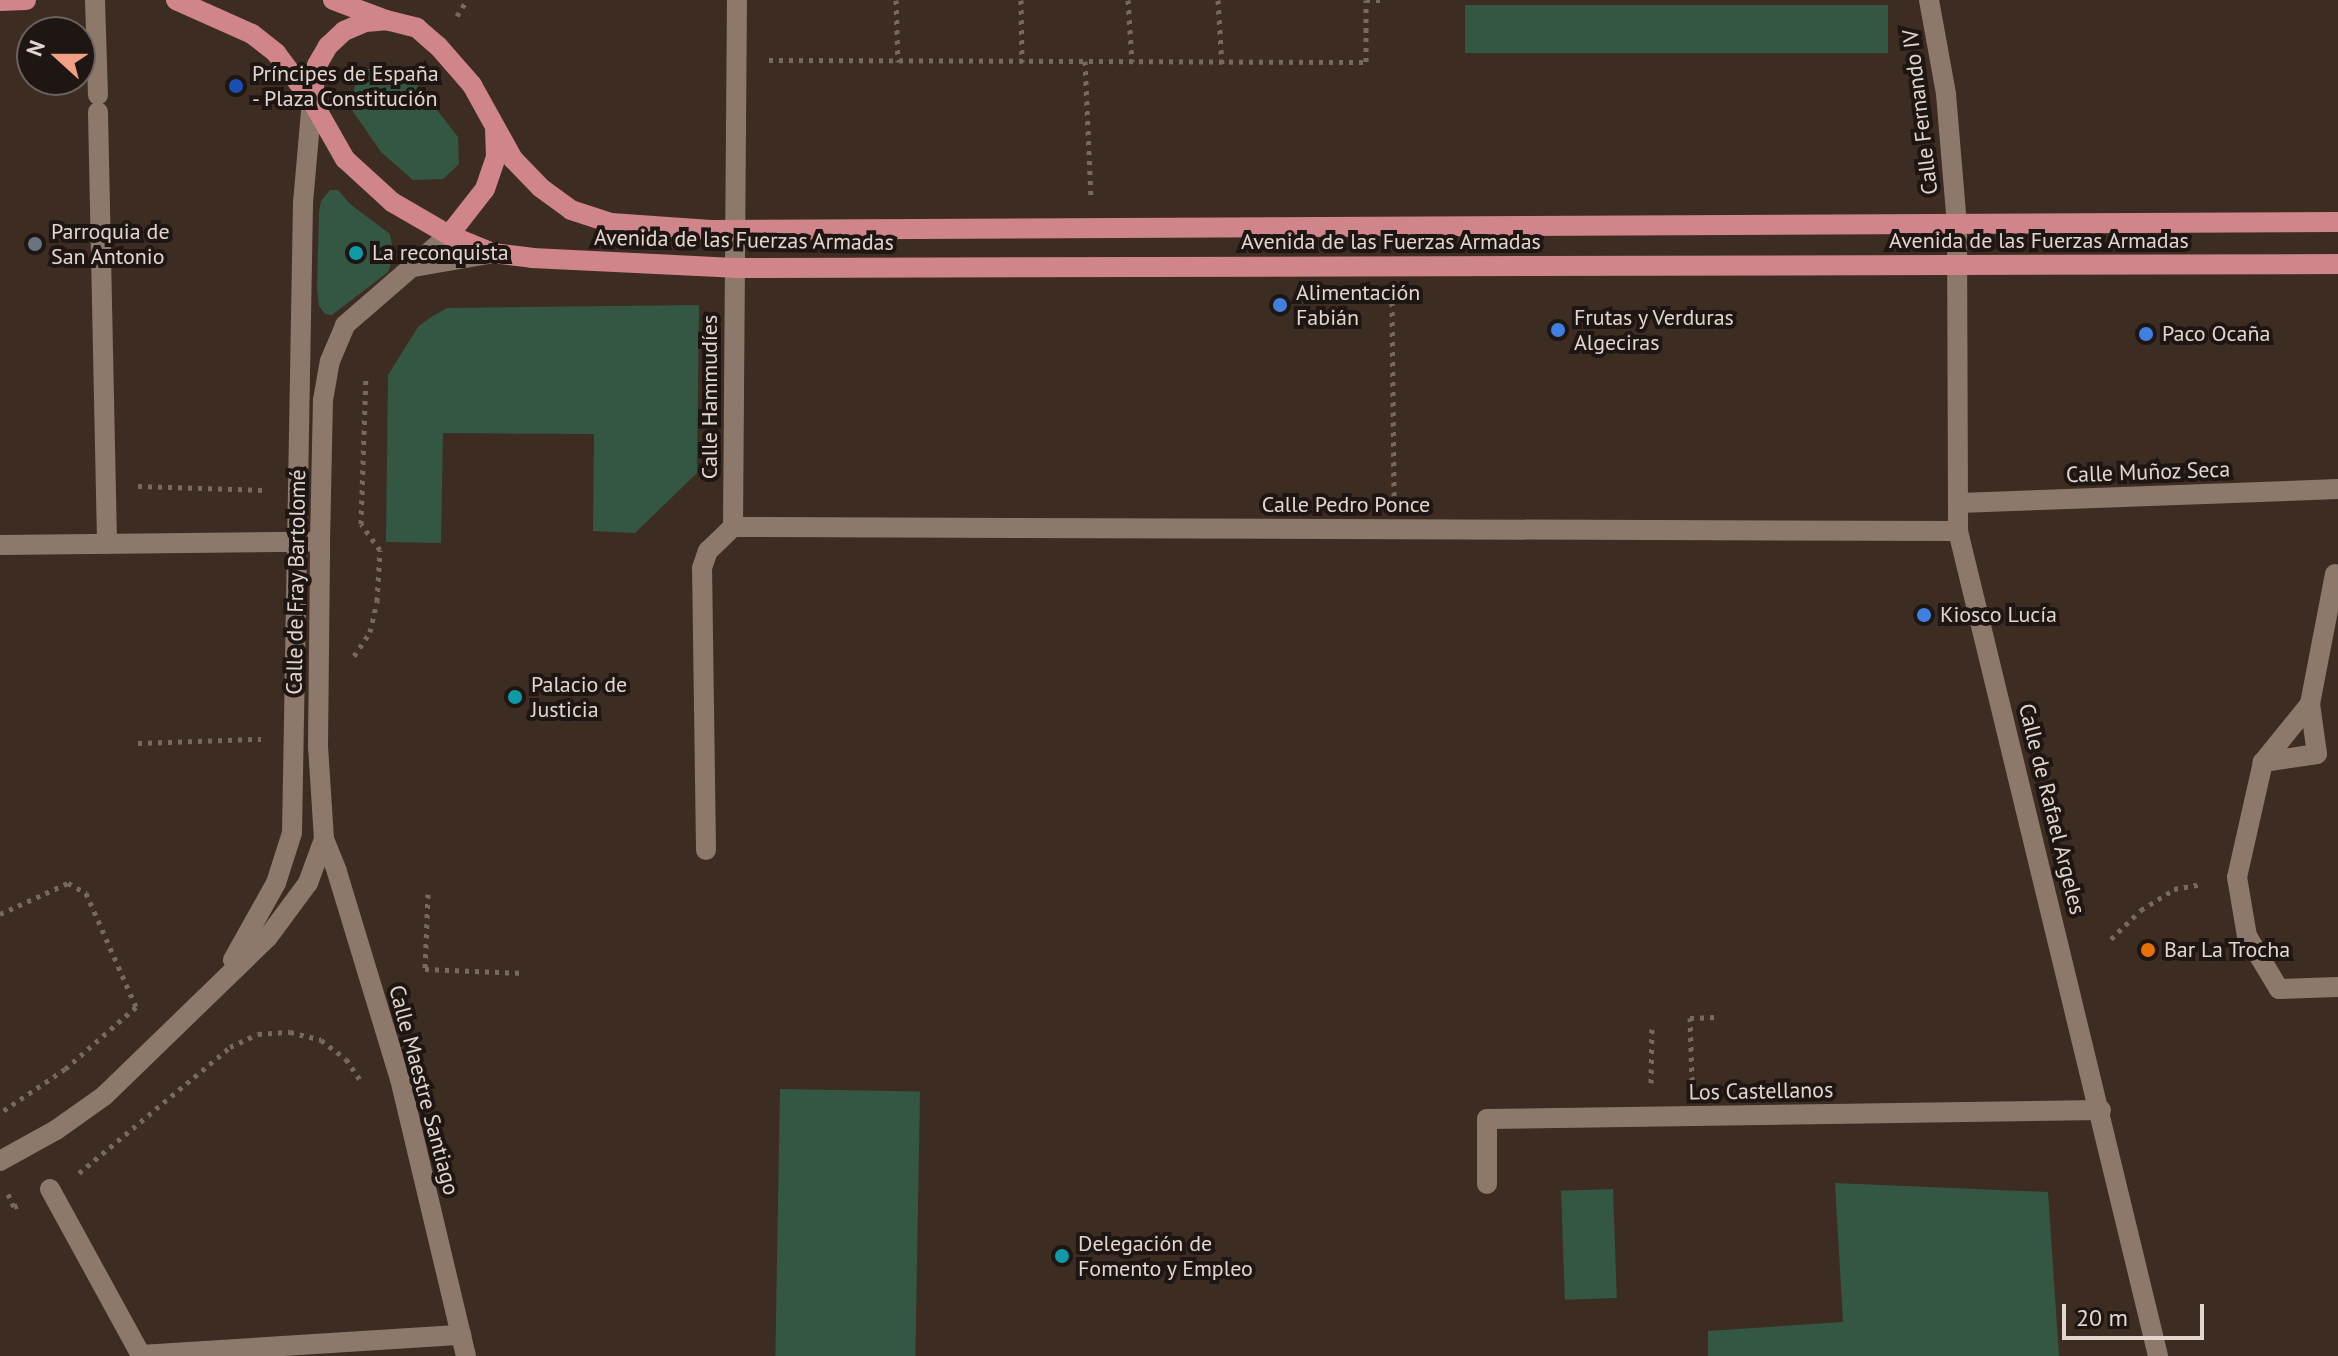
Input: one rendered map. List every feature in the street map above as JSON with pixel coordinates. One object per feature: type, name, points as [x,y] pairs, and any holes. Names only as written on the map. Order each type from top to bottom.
[{"type":"main road","points":[[0,1],[26,0]]},
{"type":"main road","points":[[176,0],[252,34],[276,53],[312,101],[345,159],[367,182],[415,218],[449,235],[485,189],[496,157],[495,123],[472,85],[438,46],[417,28],[333,0]]},
{"type":"main road","points":[[312,101],[317,65],[328,46],[344,31],[365,22],[386,20]]},
{"type":"main road","name":"Avenida de las Fuerzas Armadas","points":[[495,123],[513,159],[541,188],[571,210],[611,223],[735,229],[1092,229],[2338,222]]},
{"type":"main road","name":"Avenida de las Fuerzas Armadas","points":[[449,235],[493,253],[734,268],[2338,264]]},
{"type":"street","points":[[95,0],[107,544]]},
{"type":"street","name":"Calle Hammudíes","points":[[733,527],[737,0]]},
{"type":"street","name":"Calle Fernando IV","points":[[1929,0],[1946,94],[1958,266]]},
{"type":"street","name":"Calle de Fray Bartolomé","points":[[223,978],[276,883],[292,833],[291,738],[303,203],[312,101]]},
{"type":"street","name":"Calle de Fray Bartolomé","points":[[0,1161],[56,1130],[104,1096],[268,937],[308,883],[324,839],[318,747],[320,542],[323,400],[330,361],[345,325],[449,235]]},
{"type":"street","points":[[414,267],[493,253]]},
{"type":"street","name":"Calle de Rafael Argeles","points":[[1958,266],[1958,531],[2101,1110],[2158,1356]]},
{"type":"street","name":"Calle Muñoz Seca","points":[[1959,503],[2338,489]]},
{"type":"street","points":[[706,850],[702,568],[708,551],[733,527]]},
{"type":"street","name":"Calle Pedro Ponce","points":[[733,527],[1958,531]]},
{"type":"street","points":[[295,542],[320,542]]},
{"type":"street","name":"Calle de Fray Bartolomé","points":[[0,545],[295,542]]},
{"type":"street","points":[[2263,762],[2317,754],[2310,704],[2335,574]]},
{"type":"street","points":[[2310,704],[2263,762],[2237,877],[2247,936],[2279,989],[2338,987]]},
{"type":"street","name":"Calle Maestre Santiago","points":[[324,839],[337,872],[400,1079],[466,1356]]},
{"type":"street","name":"Los Castellanos","points":[[1487,1184],[1487,1119],[2101,1110]]},
{"type":"street","points":[[50,1189],[141,1355],[218,1353],[461,1335]]},
{"type":"path","points":[[896,0],[898,62]]},
{"type":"path","points":[[1021,0],[1022,62]]},
{"type":"path","points":[[1128,0],[1132,62]]},
{"type":"path","points":[[1218,0],[1222,65]]},
{"type":"path","points":[[736,59],[1222,65],[1366,62],[1366,0],[1380,0]]},
{"type":"path","points":[[1085,61],[1092,229]]},
{"type":"path","points":[[1392,266],[1394,529]]},
{"type":"path","points":[[351,660],[370,632],[377,601],[380,550],[361,524],[367,365]]},
{"type":"path","points":[[106,485],[297,491]]},
{"type":"path","points":[[321,492],[361,493]]},
{"type":"path","points":[[138,743],[291,738]]},
{"type":"path","points":[[2111,939],[2141,910],[2174,889],[2237,877]]},
{"type":"path","points":[[0,914],[68,883],[86,893],[136,1007],[65,1069],[0,1113]]},
{"type":"path","points":[[428,894],[425,969],[524,973]]},
{"type":"path","points":[[1692,1047],[1690,1018],[1718,1017]]},
{"type":"path","points":[[1652,1024],[1652,1051]]},
{"type":"path","points":[[5,1185],[14,1207],[79,1173],[230,1047],[258,1034],[290,1032],[321,1040],[346,1059],[364,1085],[400,1079]]},
{"type":"green space","points":[[1465,5],[1888,5],[1888,53],[1465,53]]},
{"type":"green space","points":[[381,66],[412,78],[458,137],[459,164],[443,179],[413,180],[381,152],[352,110],[355,83],[368,69]]},
{"type":"green space","points":[[330,190],[338,190],[350,204],[390,234],[394,256],[388,272],[332,315],[325,314],[319,306],[317,289],[319,212],[321,201]]},
{"type":"green space","points":[[699,305],[697,473],[635,533],[593,531],[594,434],[443,433],[441,543],[386,542],[388,375],[418,327],[431,317],[447,308]]},
{"type":"green space","points":[[780,1089],[920,1091],[915,1356],[775,1356]]},
{"type":"green space","points":[[1835,1183],[2048,1192],[2059,1356],[1708,1356],[1708,1331],[1843,1322]]},
{"type":"green space","points":[[1613,1189],[1617,1298],[1565,1300],[1561,1191]]},
{"type":"place","name":"Príncipes de España - Plaza Constitución","points":[[236,86]]},
{"type":"place","name":"Parroquia de San Antonio","points":[[35,244]]},
{"type":"place","name":"La reconquista","points":[[356,253]]},
{"type":"place","name":"Alimentación Fabián","points":[[1280,305]]},
{"type":"place","name":"Frutas y Verduras Algeciras","points":[[1558,330]]},
{"type":"place","name":"Paco Ocaña","points":[[2146,334]]},
{"type":"place","name":"Kiosco Lucía","points":[[1924,615]]},
{"type":"place","name":"Palacio de Justicia","points":[[515,697]]},
{"type":"place","name":"Bar La Trocha","points":[[2148,950]]},
{"type":"place","name":"Delegación de Fomento y Empleo","points":[[1062,1256]]}]
